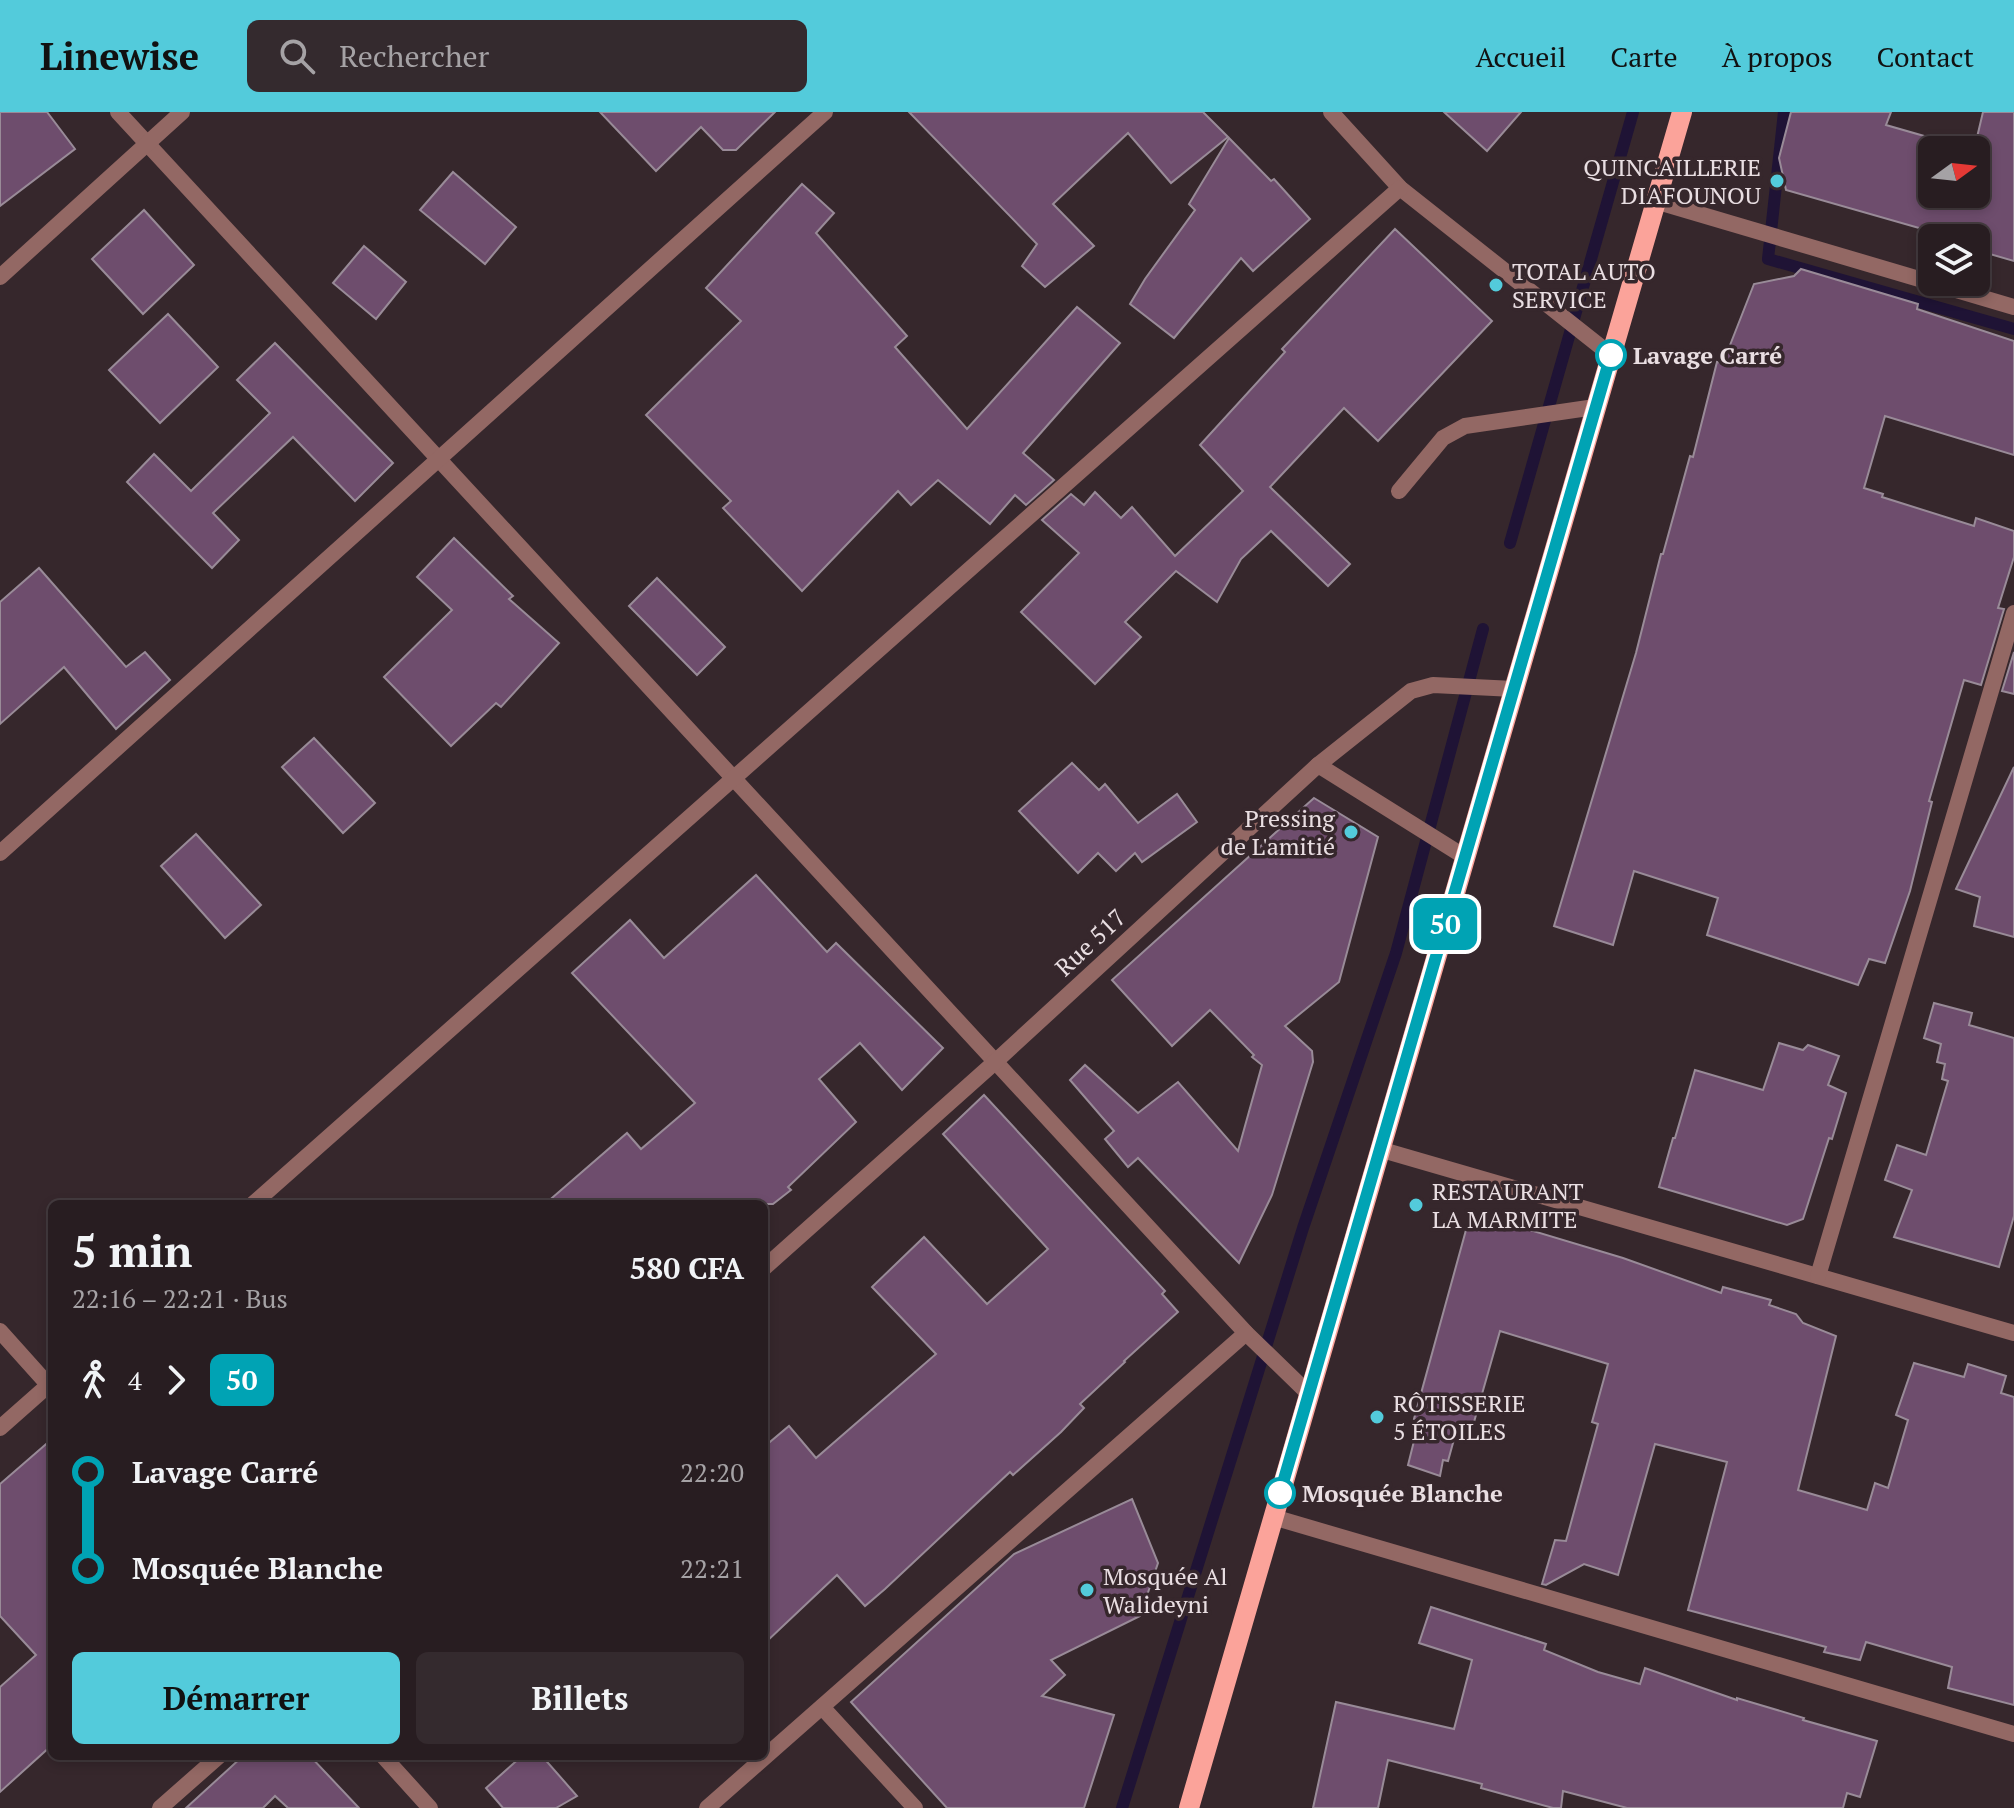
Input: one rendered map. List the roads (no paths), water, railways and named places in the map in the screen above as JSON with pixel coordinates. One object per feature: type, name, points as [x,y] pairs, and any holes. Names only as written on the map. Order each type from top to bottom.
[{"type":"main road","points":[[1189,1808],[1682,112]]},
{"type":"street","points":[[118,112],[1246,1333],[1309,1394]]},
{"type":"street","points":[[0,277],[182,112]]},
{"type":"street","points":[[0,853],[825,112]]},
{"type":"street","points":[[1331,112],[1400,188],[1611,355]]},
{"type":"street","points":[[258,1200],[1400,188]]},
{"type":"street","points":[[1655,201],[2014,307]]},
{"type":"street","points":[[1399,491],[1443,438],[1465,426],[1595,407]]},
{"type":"street","points":[[1818,1276],[2014,613]]},
{"type":"street","name":"Rue 517","points":[[768,1264],[995,1062],[1318,765],[1411,691],[1433,685],[1514,689]]},
{"type":"street","points":[[1318,765],[1465,857]]},
{"type":"street","points":[[1379,1149],[2014,1333]]},
{"type":"street","points":[[0,1331],[48,1382]]},
{"type":"street","points":[[768,1754],[1246,1333]]},
{"type":"street","points":[[0,1428],[48,1388]]},
{"type":"street","points":[[1273,1517],[2014,1734]]},
{"type":"street","points":[[822,1707],[915,1808]]},
{"type":"street","points":[[160,1808],[214,1760]]},
{"type":"street","points":[[387,1760],[430,1808]]},
{"type":"street","points":[[707,1808],[762,1760]]},
{"type":"waterway","points":[[1510,543],[1633,112]]},
{"type":"waterway","points":[[1784,112],[1768,259],[2014,329]]},
{"type":"waterway","points":[[1122,1808],[1303,1228],[1396,953],[1483,629]]},
{"type":"place","name":"QUINCAILLERIE DIAFOUNOU","points":[[1777,181]]},
{"type":"place","name":"TOTAL AUTO SERVICE","points":[[1496,285]]},
{"type":"place","name":"Lavage Carré","points":[[1611,355]]},
{"type":"place","name":"Pressing de L'amitié","points":[[1351,832]]},
{"type":"place","name":"RESTAURANT LA MARMITE","points":[[1416,1205]]},
{"type":"place","name":"RÔTISSERIE 5 ÉTOILES","points":[[1377,1417]]},
{"type":"place","name":"Mosquée Blanche","points":[[1280,1493]]},
{"type":"place","name":"Mosquée Al Walideyni","points":[[1087,1590]]}]
